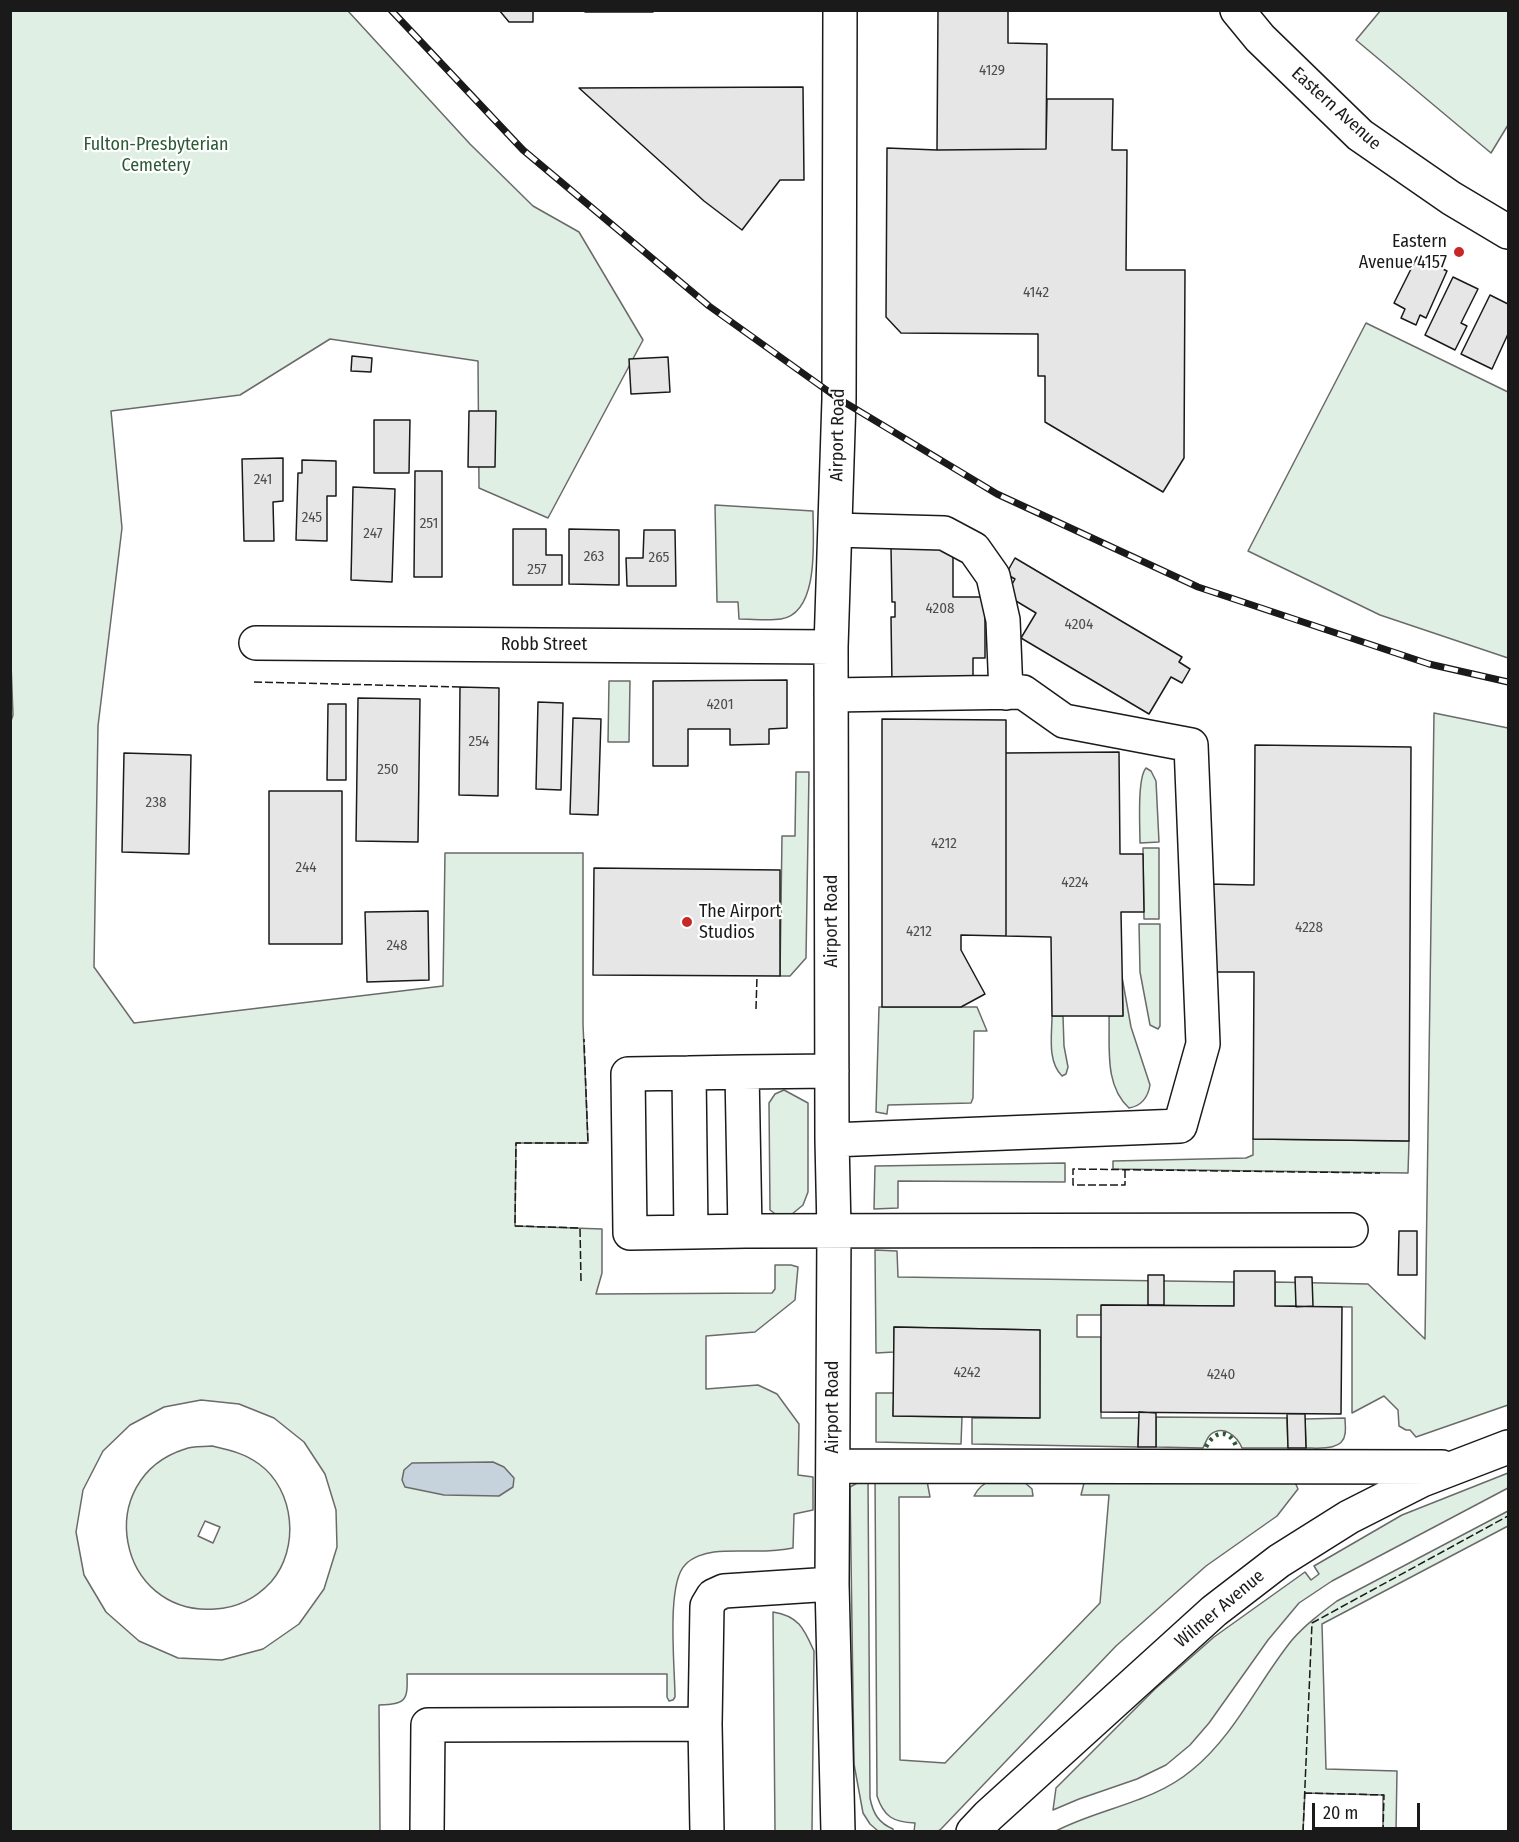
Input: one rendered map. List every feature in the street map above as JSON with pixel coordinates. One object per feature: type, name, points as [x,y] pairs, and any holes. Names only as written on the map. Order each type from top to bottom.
[{"type":"street","name":"Airport Road","points":[[838,1832],[832,1584],[834,1230],[831,647],[839,391],[840,10]]},
{"type":"street","name":"Eastern Avenue","points":[[1237,10],[1260,38],[1360,135],[1451,198],[1509,232]]},
{"type":"street","points":[[835,530],[944,534],[974,549],[993,576],[998,598],[1003,621],[1006,693]]},
{"type":"street","name":"Robb Street","points":[[256,643],[831,647]]},
{"type":"street","points":[[831,695],[1023,692],[1064,721],[1191,745],[1203,1044],[1180,1126],[832,1140]]},
{"type":"street","points":[[832,1071],[627,1074],[630,1233],[834,1230],[1350,1230]]},
{"type":"street","points":[[742,1072],[745,1231]]},
{"type":"street","points":[[689,1073],[691,1232]]},
{"type":"street","name":"Wilmer Avenue","points":[[973,1832],[1214,1611],[1279,1560],[1349,1516],[1422,1480],[1509,1448]]},
{"type":"street","points":[[833,1466],[1456,1467]]},
{"type":"street","points":[[707,1832],[705,1724],[707,1606],[713,1596],[724,1591],[832,1584]]},
{"type":"street","points":[[427,1832],[428,1725],[705,1724]]},
{"type":"green space","points":[[1381,10],[1508,11],[1508,125],[1491,153],[1356,40]]},
{"type":"green space","name":"Fulton-Presbyterian Cemetery","points":[[11,11],[348,11],[470,144],[533,206],[579,232],[643,340],[548,518],[479,488],[478,361],[330,339],[240,395],[111,411],[122,528],[98,726],[94,967],[134,1023],[443,986],[445,853],[583,853],[583,1024],[588,1143],[516,1143],[515,1226],[602,1229],[602,1273],[596,1294],[772,1293],[775,1289],[775,1265],[798,1267],[795,1300],[755,1332],[706,1336],[706,1389],[758,1385],[777,1394],[799,1424],[798,1475],[813,1477],[813,1510],[794,1514],[793,1548],[703,1554],[685,1565],[679,1575],[673,1607],[675,1697],[673,1700],[669,1701],[667,1697],[667,1674],[407,1674],[407,1690],[404,1699],[395,1704],[379,1705],[380,1831],[11,1832],[10,724],[13,715],[10,638]],"holes":[[[201,1400],[239,1404],[274,1418],[304,1442],[325,1474],[336,1510],[337,1547],[324,1589],[299,1624],[263,1649],[222,1660],[178,1658],[139,1641],[106,1612],[84,1575],[76,1532],[83,1490],[103,1451],[130,1425],[164,1407]]]},
{"type":"green space","points":[[1366,323],[1508,392],[1508,658],[1380,615],[1248,551]]},
{"type":"green space","points":[[715,505],[813,511],[812,573],[802,604],[794,614],[776,620],[739,619],[738,602],[717,602]]},
{"type":"green space","points":[[609,681],[630,681],[629,742],[608,742]]},
{"type":"green space","points":[[1434,713],[1508,728],[1508,1405],[1416,1437],[1410,1430],[1399,1426],[1398,1410],[1384,1396],[1352,1413],[1352,1307],[1275,1306],[1275,1282],[1368,1284],[1425,1339]]},
{"type":"green space","points":[[1146,768],[1151,771],[1156,781],[1159,842],[1140,843],[1140,792]]},
{"type":"green space","points":[[796,772],[809,772],[806,958],[790,976],[780,976],[782,836],[795,836]]},
{"type":"green space","points":[[1143,848],[1159,848],[1159,919],[1144,919]]},
{"type":"green space","points":[[1139,924],[1160,924],[1160,1026],[1158,1029],[1150,1025],[1140,972]]},
{"type":"green space","points":[[1122,977],[1131,1027],[1150,1085],[1143,1100],[1129,1108],[1115,1088],[1109,1053],[1109,1016],[1123,1016]]},
{"type":"green space","points":[[879,1007],[977,1007],[987,1031],[974,1031],[971,1103],[888,1105],[887,1114],[876,1112]]},
{"type":"green space","points":[[1052,1016],[1063,1016],[1064,1046],[1068,1067],[1066,1074],[1062,1076],[1057,1070],[1052,1055]]},
{"type":"green space","points":[[784,1090],[808,1103],[808,1192],[803,1205],[786,1219],[770,1210],[769,1103],[775,1094]]},
{"type":"green space","points":[[1253,1139],[1409,1141],[1408,1173],[1113,1169],[1113,1161],[1246,1158],[1253,1155]]},
{"type":"green space","points":[[1065,1163],[1065,1182],[898,1181],[898,1208],[874,1209],[875,1166]]},
{"type":"green space","points":[[875,1250],[897,1251],[898,1277],[1234,1282],[1234,1306],[1102,1305],[1101,1315],[1077,1315],[1077,1337],[1101,1337],[1101,1418],[1139,1418],[1138,1447],[972,1444],[972,1418],[1039,1418],[1040,1330],[894,1327],[894,1352],[876,1353]]},
{"type":"green space","points":[[876,1393],[894,1393],[893,1416],[962,1417],[961,1444],[876,1442]]},
{"type":"green space","points":[[1156,1417],[1287,1418],[1288,1448],[1242,1448],[1237,1439],[1225,1431],[1210,1435],[1203,1448],[1156,1447]]},
{"type":"green space","points":[[1345,1418],[1345,1434],[1340,1443],[1324,1448],[1306,1448],[1305,1419]]},
{"type":"green space","points":[[212,1446],[248,1457],[271,1475],[286,1504],[289,1520],[286,1553],[280,1569],[271,1582],[246,1601],[231,1607],[215,1609],[182,1605],[156,1591],[138,1569],[128,1543],[127,1515],[136,1488],[155,1465],[185,1449]],"holes":[[[205,1521],[220,1527],[213,1543],[198,1536]]]},
{"type":"green space","points":[[1508,1473],[1508,1488],[1332,1581],[1299,1603],[1268,1640],[1209,1723],[1190,1745],[1166,1765],[1137,1779],[1053,1810],[1056,1788],[1155,1689],[1214,1637],[1305,1572],[1311,1580],[1319,1574],[1314,1566],[1402,1515]]},
{"type":"green space","points":[[875,1476],[927,1481],[930,1497],[899,1497],[900,1760],[945,1763],[1100,1603],[1109,1495],[1081,1495],[1085,1479],[1294,1480],[1298,1489],[1277,1516],[1206,1566],[1116,1646],[941,1829],[914,1832],[915,1823],[890,1817],[886,1814],[877,1796]]},
{"type":"green space","points":[[868,1477],[870,1798],[877,1817],[893,1831],[878,1831],[863,1813],[854,1764],[850,1487]]},
{"type":"green space","points":[[1022,1480],[1032,1489],[1033,1496],[974,1496],[978,1489],[988,1482]]},
{"type":"green space","points":[[1508,1511],[1508,1526],[1322,1624],[1326,1769],[1397,1771],[1396,1831],[1383,1831],[1383,1795],[1305,1793],[1303,1831],[1056,1831],[1090,1816],[1143,1798],[1177,1781],[1192,1770],[1221,1741],[1292,1640],[1319,1615],[1337,1601]]},
{"type":"green space","points":[[773,1612],[795,1620],[807,1636],[814,1651],[812,1831],[775,1831]]},
{"type":"shaded area","points":[[493,1462],[504,1467],[514,1478],[513,1487],[499,1496],[444,1495],[405,1487],[402,1480],[404,1470],[412,1463]]},
{"type":"building","points":[[499,10],[533,10],[533,22],[509,22]]},
{"type":"building","points":[[585,10],[653,10],[653,12],[585,12]]},
{"type":"building","points":[[938,10],[1008,10],[1008,43],[1047,44],[1046,149],[937,150]]},
{"type":"building","points":[[803,87],[804,180],[780,180],[742,230],[704,201],[579,88]]},
{"type":"building","points":[[1047,99],[1113,99],[1112,150],[1127,150],[1126,270],[1185,270],[1184,458],[1163,492],[1045,422],[1045,376],[1038,376],[1038,334],[901,333],[886,317],[887,148],[1046,149]]},
{"type":"building","points":[[1417,257],[1447,271],[1426,318],[1420,315],[1416,325],[1401,318],[1405,309],[1394,303]]},
{"type":"building","points":[[1453,277],[1478,289],[1461,323],[1467,326],[1455,350],[1425,335]]},
{"type":"building","points":[[1490,295],[1508,304],[1508,334],[1492,369],[1461,354]]},
{"type":"building","points":[[352,356],[372,358],[371,372],[351,371]]},
{"type":"building","points":[[668,357],[670,392],[631,394],[629,359]]},
{"type":"building","points":[[469,411],[496,411],[495,467],[468,467]]},
{"type":"building","points":[[374,420],[410,420],[409,473],[374,473]]},
{"type":"building","points":[[283,458],[283,501],[273,502],[274,541],[244,541],[242,459]]},
{"type":"building","points":[[302,460],[336,461],[336,496],[327,496],[327,541],[296,540],[298,473],[302,473]]},
{"type":"building","points":[[415,471],[442,471],[442,577],[414,577]]},
{"type":"building","points":[[353,487],[395,489],[392,582],[351,580]]},
{"type":"building","points":[[513,529],[546,529],[546,555],[562,555],[562,585],[513,585]]},
{"type":"building","points":[[569,529],[619,530],[619,585],[569,584]]},
{"type":"building","points":[[644,530],[675,530],[676,586],[627,586],[626,558],[643,558]]},
{"type":"building","points":[[891,548],[953,548],[953,597],[985,597],[985,658],[973,658],[973,684],[892,684],[891,617],[895,617],[895,602],[892,602]]},
{"type":"building","points":[[1015,558],[1182,657],[1179,662],[1190,669],[1182,683],[1171,677],[1149,714],[1021,638],[1036,613],[1006,595],[1015,579],[1006,574]]},
{"type":"building","points":[[787,680],[787,728],[769,729],[769,744],[730,745],[730,729],[688,729],[688,766],[653,766],[653,681]]},
{"type":"building","points":[[460,687],[499,688],[498,796],[459,795]]},
{"type":"building","points":[[358,698],[420,699],[418,842],[356,841]]},
{"type":"building","points":[[538,702],[563,703],[561,790],[536,789]]},
{"type":"building","points":[[328,704],[346,704],[346,780],[327,780]]},
{"type":"building","points":[[573,718],[601,719],[598,815],[570,814]]},
{"type":"building","points":[[882,719],[1006,720],[1006,936],[961,935],[961,950],[985,994],[961,1007],[882,1007]]},
{"type":"building","points":[[1255,745],[1411,747],[1409,1141],[1253,1139],[1254,972],[1208,972],[1208,884],[1254,885]]},
{"type":"building","points":[[1119,752],[1120,854],[1143,854],[1144,912],[1121,912],[1123,1016],[1052,1016],[1051,937],[1006,936],[1006,753]]},
{"type":"building","points":[[124,753],[191,755],[189,854],[122,852]]},
{"type":"building","points":[[269,791],[342,791],[342,944],[269,944]]},
{"type":"building","name":"The Airport Studios","points":[[594,868],[780,870],[780,976],[593,975]]},
{"type":"building","points":[[428,911],[429,980],[367,982],[365,912]]},
{"type":"building","points":[[1399,1231],[1417,1231],[1417,1275],[1398,1275]]},
{"type":"building","points":[[1234,1271],[1275,1271],[1275,1306],[1342,1307],[1341,1414],[1101,1412],[1101,1305],[1234,1306]]},
{"type":"building","points":[[1148,1275],[1164,1275],[1164,1305],[1148,1305]]},
{"type":"building","points":[[1295,1277],[1312,1277],[1313,1306],[1296,1307]]},
{"type":"building","points":[[894,1327],[1040,1330],[1040,1418],[893,1416]]},
{"type":"building","points":[[1139,1412],[1156,1413],[1156,1447],[1138,1447]]},
{"type":"building","points":[[1287,1414],[1305,1414],[1306,1448],[1288,1448]]},
{"type":"railway","points":[[391,10],[523,150],[709,306],[839,399],[997,494],[1198,587],[1429,664],[1508,682]]},
{"type":"hedge","points":[[1206,1447],[1213,1438],[1221,1434],[1229,1436],[1236,1446]]},
{"type":"fence","points":[[254,682],[460,687]]},
{"type":"fence","points":[[756,1009],[757,976]]},
{"type":"fence","points":[[581,1281],[580,1228],[515,1226],[516,1143],[588,1143],[584,1039]]},
{"type":"fence","points":[[1125,1170],[1125,1185],[1073,1185],[1073,1169],[1380,1173]]},
{"type":"fence","points":[[1303,1832],[1312,1623],[1508,1516]]},
{"type":"fence","points":[[1304,1793],[1384,1795],[1383,1832]]},
{"type":"place","name":"Eastern Avenue 4157","points":[[1459,252]]},
{"type":"place","name":"The Airport Studios","points":[[687,922]]}]
